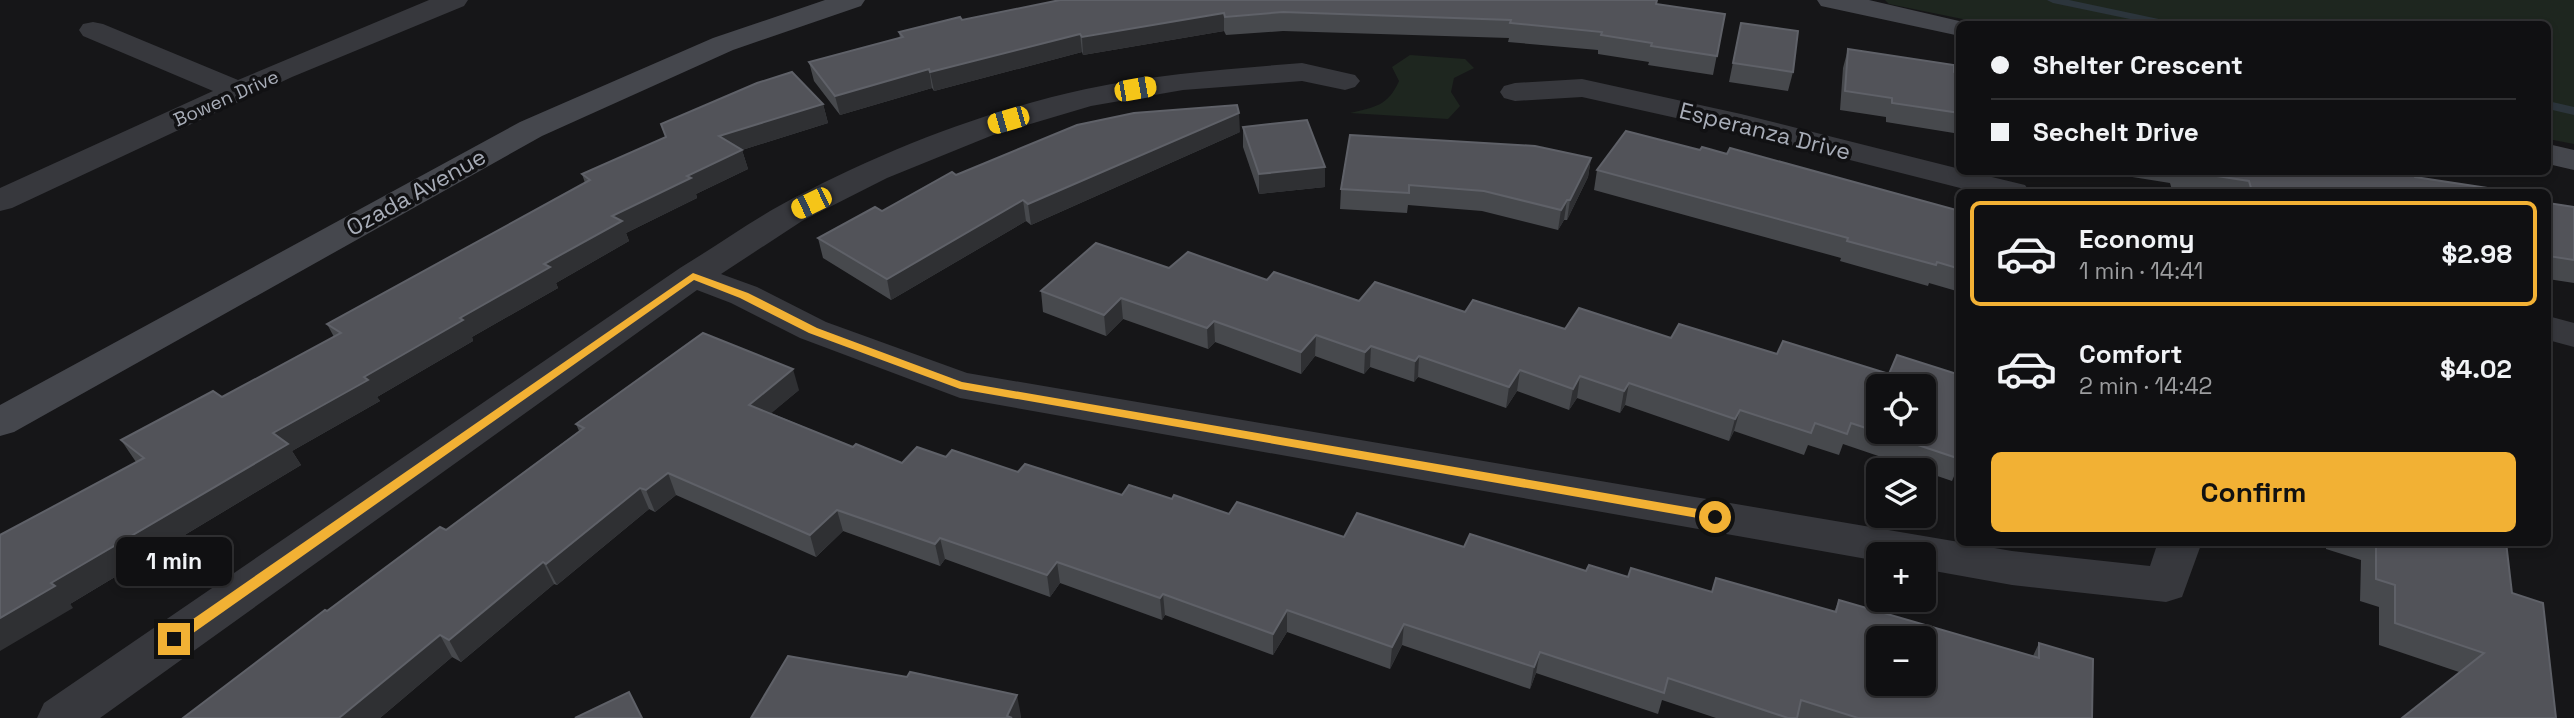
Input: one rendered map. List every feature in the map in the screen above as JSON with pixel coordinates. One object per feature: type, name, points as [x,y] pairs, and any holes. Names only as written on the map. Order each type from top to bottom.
[{"type":"street","name":"Bowen Drive","points":[[0,201],[402,19],[454,0]]},
{"type":"street","name":"Ozada Avenue","points":[[0,422],[531,129],[723,44],[851,0]]},
{"type":"street","points":[[1831,0],[1956,27]]},
{"type":"street","points":[[93,30],[240,91]]},
{"type":"street","points":[[62,718],[693,276],[790,214],[876,171],[982,128],[1087,97],[1183,81],[1302,72],[1345,81]]},
{"type":"street","name":"Esperanza Drive","points":[[1515,92],[1582,88],[1741,123],[2001,189]]},
{"type":"street","points":[[2551,155],[2574,160]]},
{"type":"street","points":[[693,276],[744,295],[813,330],[960,385],[2012,568],[2166,585],[2179,546]]},
{"type":"street","points":[[2551,329],[2574,335]]},
{"type":"shaded area","points":[[1885,0],[2574,0],[2574,144],[2551,140],[2551,21],[1972,21],[1889,4]]},
{"type":"shaded area","points":[[1410,55],[1465,59],[1474,68],[1454,78],[1451,92],[1460,106],[1448,119],[1350,113],[1374,107],[1385,101],[1399,81],[1392,67]]},
{"type":"building","points":[[1060,0],[1657,0],[1656,4],[1725,14],[1717,56],[1651,46],[1652,43],[1601,35],[1602,32],[1510,23],[1511,20],[1283,12],[1225,17],[1224,13],[1082,37],[1080,34],[930,72],[929,69],[835,96],[809,62],[903,37],[899,32],[960,17],[962,20]]},
{"type":"building","points":[[1741,23],[1798,31],[1793,72],[1733,63]]},
{"type":"building","points":[[1848,49],[1954,65],[1956,112],[1892,103],[1892,98],[1845,91]]},
{"type":"building","points":[[792,72],[823,104],[719,136],[742,150],[612,216],[622,221],[544,264],[550,267],[364,377],[368,380],[273,433],[288,444],[51,583],[55,586],[0,618],[0,535],[144,458],[121,440],[213,391],[222,397],[341,333],[327,324],[590,180],[582,174],[666,137],[661,124],[757,83]]},
{"type":"building","points":[[1237,105],[1239,113],[1028,204],[1023,200],[887,279],[818,238],[875,207],[882,211],[952,172],[956,175],[1077,125],[1134,113]]},
{"type":"building","points":[[1307,120],[1325,167],[1259,174],[1243,127]]},
{"type":"building","points":[[1626,131],[1700,150],[1702,147],[1727,154],[1730,148],[1956,210],[1956,268],[1847,241],[1848,238],[1597,170]]},
{"type":"building","points":[[1350,135],[1535,146],[1591,158],[1570,200],[1567,200],[1561,210],[1484,191],[1409,185],[1409,193],[1341,189]]},
{"type":"building","points":[[2210,175],[2414,175],[2494,189],[2258,189],[2251,188],[2249,181]]},
{"type":"building","points":[[2551,203],[2574,207],[2574,260],[2551,256]]},
{"type":"building","points":[[1096,243],[1169,268],[1188,252],[1267,280],[1274,272],[1359,301],[1375,282],[1465,312],[1473,300],[1565,329],[1579,308],[1671,338],[1679,324],[1777,354],[1783,341],[1889,374],[1866,374],[1866,428],[1851,423],[1847,434],[1815,423],[1811,433],[1740,410],[1735,419],[1629,383],[1624,391],[1580,376],[1573,389],[1520,370],[1509,387],[1419,356],[1415,361],[1371,346],[1365,352],[1316,335],[1301,352],[1214,321],[1207,328],[1121,298],[1104,315],[1041,291]]},
{"type":"building","points":[[703,333],[793,369],[749,405],[853,447],[856,444],[902,463],[917,447],[946,457],[952,450],[1018,472],[1025,464],[1122,495],[1129,485],[1172,499],[1174,495],[1229,514],[1237,502],[1344,537],[1357,513],[1464,547],[1470,534],[1586,571],[1589,565],[1628,577],[1631,568],[1712,592],[1716,578],[1836,612],[1839,600],[1866,608],[1866,612],[1880,612],[1929,626],[1866,626],[1866,696],[1936,696],[1936,628],[2039,658],[2039,643],[2093,659],[2092,718],[1858,718],[1801,700],[1797,718],[1788,718],[1668,678],[1664,693],[1540,652],[1534,667],[1404,624],[1392,647],[1287,610],[1273,634],[1163,594],[1160,598],[1057,562],[1047,575],[940,538],[935,544],[837,510],[810,535],[668,473],[646,490],[640,488],[546,564],[543,562],[449,640],[440,635],[339,718],[183,718],[325,610],[440,527],[446,530],[584,428],[576,424]]},
{"type":"building","points":[[1897,355],[1956,374],[1956,458],[1915,444],[1936,444],[1936,374],[1889,374]]},
{"type":"building","points":[[2376,546],[2506,546],[2512,593],[2543,603],[2556,718],[2402,718],[2484,653],[2395,623],[2395,585],[2376,579]]},
{"type":"building","points":[[788,656],[907,677],[910,672],[1017,695],[1007,716],[1012,718],[751,718]]},
{"type":"building","points":[[629,692],[642,718],[575,718]]},
{"type":"waterway","points":[[2053,0],[2154,21]]},
{"type":"waterway","points":[[2551,106],[2574,111]]},
{"type":"route","points":[[174,639],[693,276],[744,295],[813,330],[960,385],[1715,517]]}]
